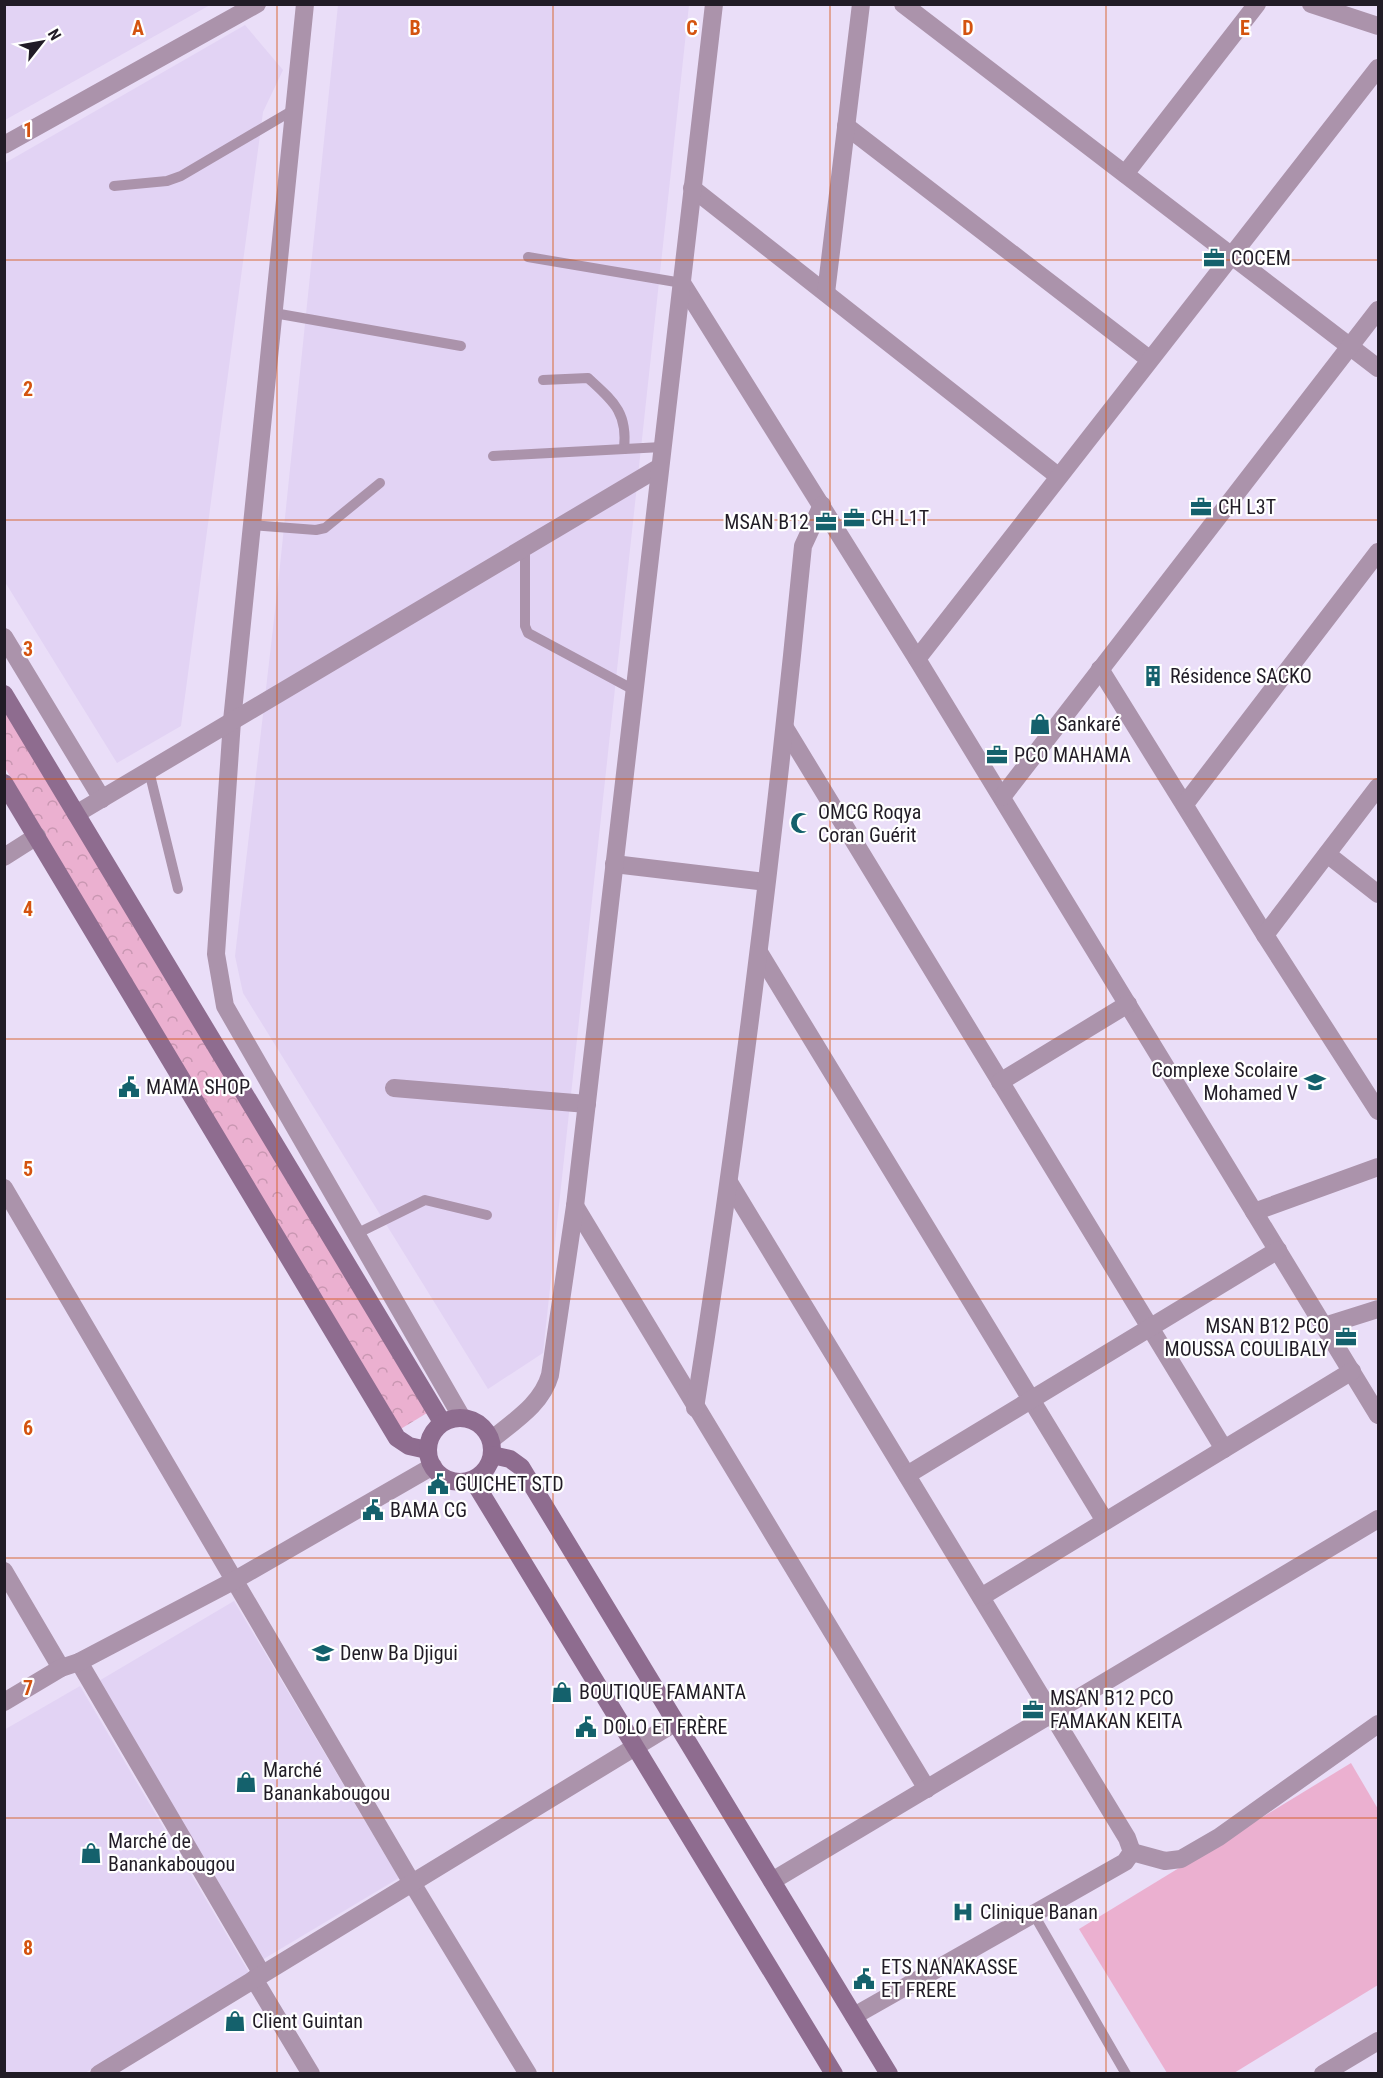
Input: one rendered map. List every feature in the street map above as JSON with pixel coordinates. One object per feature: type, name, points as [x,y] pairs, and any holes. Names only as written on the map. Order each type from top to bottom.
[{"type":"main road","points":[[4,694],[442,1422]]},
{"type":"main road","points":[[4,783],[397,1438],[430,1458]]},
{"type":"main road","points":[[492,1447],[486,1470],[472,1480],[456,1483],[440,1476],[430,1458],[430,1434],[442,1422],[461,1416],[480,1423],[492,1447],[521,1467],[889,2073]]},
{"type":"main road","points":[[472,1480],[834,2073]]},
{"type":"street","points":[[4,145],[257,4]]},
{"type":"street","points":[[306,4],[232,721],[216,954],[225,1006],[461,1416]]},
{"type":"street","points":[[492,1447],[546,1390],[575,1206],[714,4]]},
{"type":"street","points":[[826,293],[861,4]]},
{"type":"street","points":[[903,4],[1378,368]]},
{"type":"street","points":[[1125,174],[1257,4]]},
{"type":"street","points":[[1311,4],[1378,26]]},
{"type":"street","points":[[917,658],[1230,254],[1378,68]]},
{"type":"street","points":[[846,126],[1149,359]]},
{"type":"street","points":[[692,188],[1058,476]]},
{"type":"street","points":[[682,283],[917,658],[1378,1416]]},
{"type":"street","points":[[1002,797],[1378,310]]},
{"type":"street","points":[[76,814],[660,467]]},
{"type":"street","points":[[695,1408],[730,1184],[760,954],[802,546],[822,505]]},
{"type":"street","points":[[1185,804],[1378,552]]},
{"type":"street","points":[[4,636],[102,799]]},
{"type":"street","points":[[1100,669],[1265,935],[1378,1111]]},
{"type":"street","points":[[785,728],[1224,1449]]},
{"type":"street","points":[[1265,935],[1378,786]]},
{"type":"street","points":[[4,857],[37,836]]},
{"type":"street","points":[[1327,854],[1378,894]]},
{"type":"street","points":[[614,864],[766,882]]},
{"type":"street","points":[[760,954],[1104,1521]]},
{"type":"street","points":[[1000,1082],[1128,1004]]},
{"type":"street","points":[[394,1088],[587,1104]]},
{"type":"street","points":[[1254,1212],[1378,1167]]},
{"type":"street","points":[[730,1184],[1052,1714],[1126,1838],[1132,1852]]},
{"type":"street","points":[[4,1188],[412,1883],[528,2073]]},
{"type":"street","points":[[575,1206],[927,1789]]},
{"type":"street","points":[[907,1475],[1278,1250]]},
{"type":"street","points":[[1324,1326],[1378,1309]]},
{"type":"street","points":[[981,1597],[1352,1371]]},
{"type":"street","points":[[4,1702],[61,1668],[79,1662],[235,1580],[430,1458]]},
{"type":"street","points":[[772,1881],[1378,1519]]},
{"type":"street","points":[[4,1571],[61,1668]]},
{"type":"street","points":[[79,1662],[311,2073]]},
{"type":"street","points":[[99,2073],[676,1722]]},
{"type":"street","points":[[1132,1852],[1165,1861],[1181,1859],[1219,1837],[1378,1724]]},
{"type":"street","points":[[854,2016],[1125,1862],[1132,1852]]},
{"type":"street","points":[[1323,2073],[1378,2041]]},
{"type":"lane","points":[[114,186],[167,181],[181,176],[295,109]]},
{"type":"lane","points":[[528,257],[682,283]]},
{"type":"lane","points":[[274,313],[461,345]]},
{"type":"lane","points":[[543,380],[588,378],[613,400],[620,412],[624,423],[624,449]]},
{"type":"lane","points":[[493,456],[662,447]]},
{"type":"lane","points":[[252,525],[316,530],[325,528],[380,483]]},
{"type":"lane","points":[[525,548],[525,627],[528,633],[634,690]]},
{"type":"lane","points":[[149,771],[178,889]]},
{"type":"lane","points":[[356,1234],[425,1200],[488,1215]]},
{"type":"lane","points":[[1033,1913],[1126,2073]]},
{"type":"shaded area","points":[[5,4],[210,4],[210,5],[5,120]]},
{"type":"shaded area","points":[[338,5],[689,5],[543,1353],[488,1389],[243,993],[235,956],[278,585]]},
{"type":"shaded area","points":[[245,25],[283,70],[263,112],[181,726],[117,763],[5,582],[5,163]]},
{"type":"shaded area","name":"Marché Banankabougou","points":[[234,1601],[399,1878],[257,1963],[92,1685]]},
{"type":"shaded area","name":"Marché de Banankabougou","points":[[80,1686],[251,1976],[85,2073],[5,2073],[4,1730]]},
{"type":"green space","points":[[4,708],[427,1413],[399,1430],[5,768]]},
{"type":"green space","points":[[1351,1763],[1378,1809],[1378,1985],[1234,2073],[1167,2073],[1079,1929]]},
{"type":"place","name":"COCEM","points":[[1214,258]]},
{"type":"place","name":"CH L3T","points":[[1201,507]]},
{"type":"place","name":"CH L1T","points":[[854,518]]},
{"type":"place","name":"MSAN B12","points":[[826,522]]},
{"type":"place","name":"Résidence SACKO","points":[[1153,676]]},
{"type":"place","name":"Sankaré","points":[[1040,724]]},
{"type":"place","name":"PCO MAHAMA","points":[[997,755]]},
{"type":"place","name":"OMCG Roqya Coran Guérit","points":[[801,823]]},
{"type":"place","name":"Complexe Scolaire Mohamed V","points":[[1315,1082]]},
{"type":"place","name":"MAMA SHOP","points":[[129,1087]]},
{"type":"place","name":"MSAN B12 PCO MOUSSA COULIBALY","points":[[1346,1337]]},
{"type":"place","name":"GUICHET STD","points":[[438,1484]]},
{"type":"place","name":"BAMA CG","points":[[373,1510]]},
{"type":"place","name":"Denw Ba Djigui","points":[[323,1653]]},
{"type":"place","name":"BOUTIQUE FAMANTA","points":[[562,1692]]},
{"type":"place","name":"MSAN B12 PCO FAMAKAN KEITA","points":[[1033,1710]]},
{"type":"place","name":"DOLO ET FRÈRE","points":[[586,1727]]},
{"type":"place","name":"Marché Banankabougou","points":[[246,1782]]},
{"type":"place","name":"Marché de Banankabougou","points":[[91,1853]]},
{"type":"place","name":"Clinique Banan","points":[[963,1912]]},
{"type":"place","name":"ETS NANAKASSE ET FRERE","points":[[864,1979]]},
{"type":"place","name":"Client Guintan","points":[[235,2021]]}]
